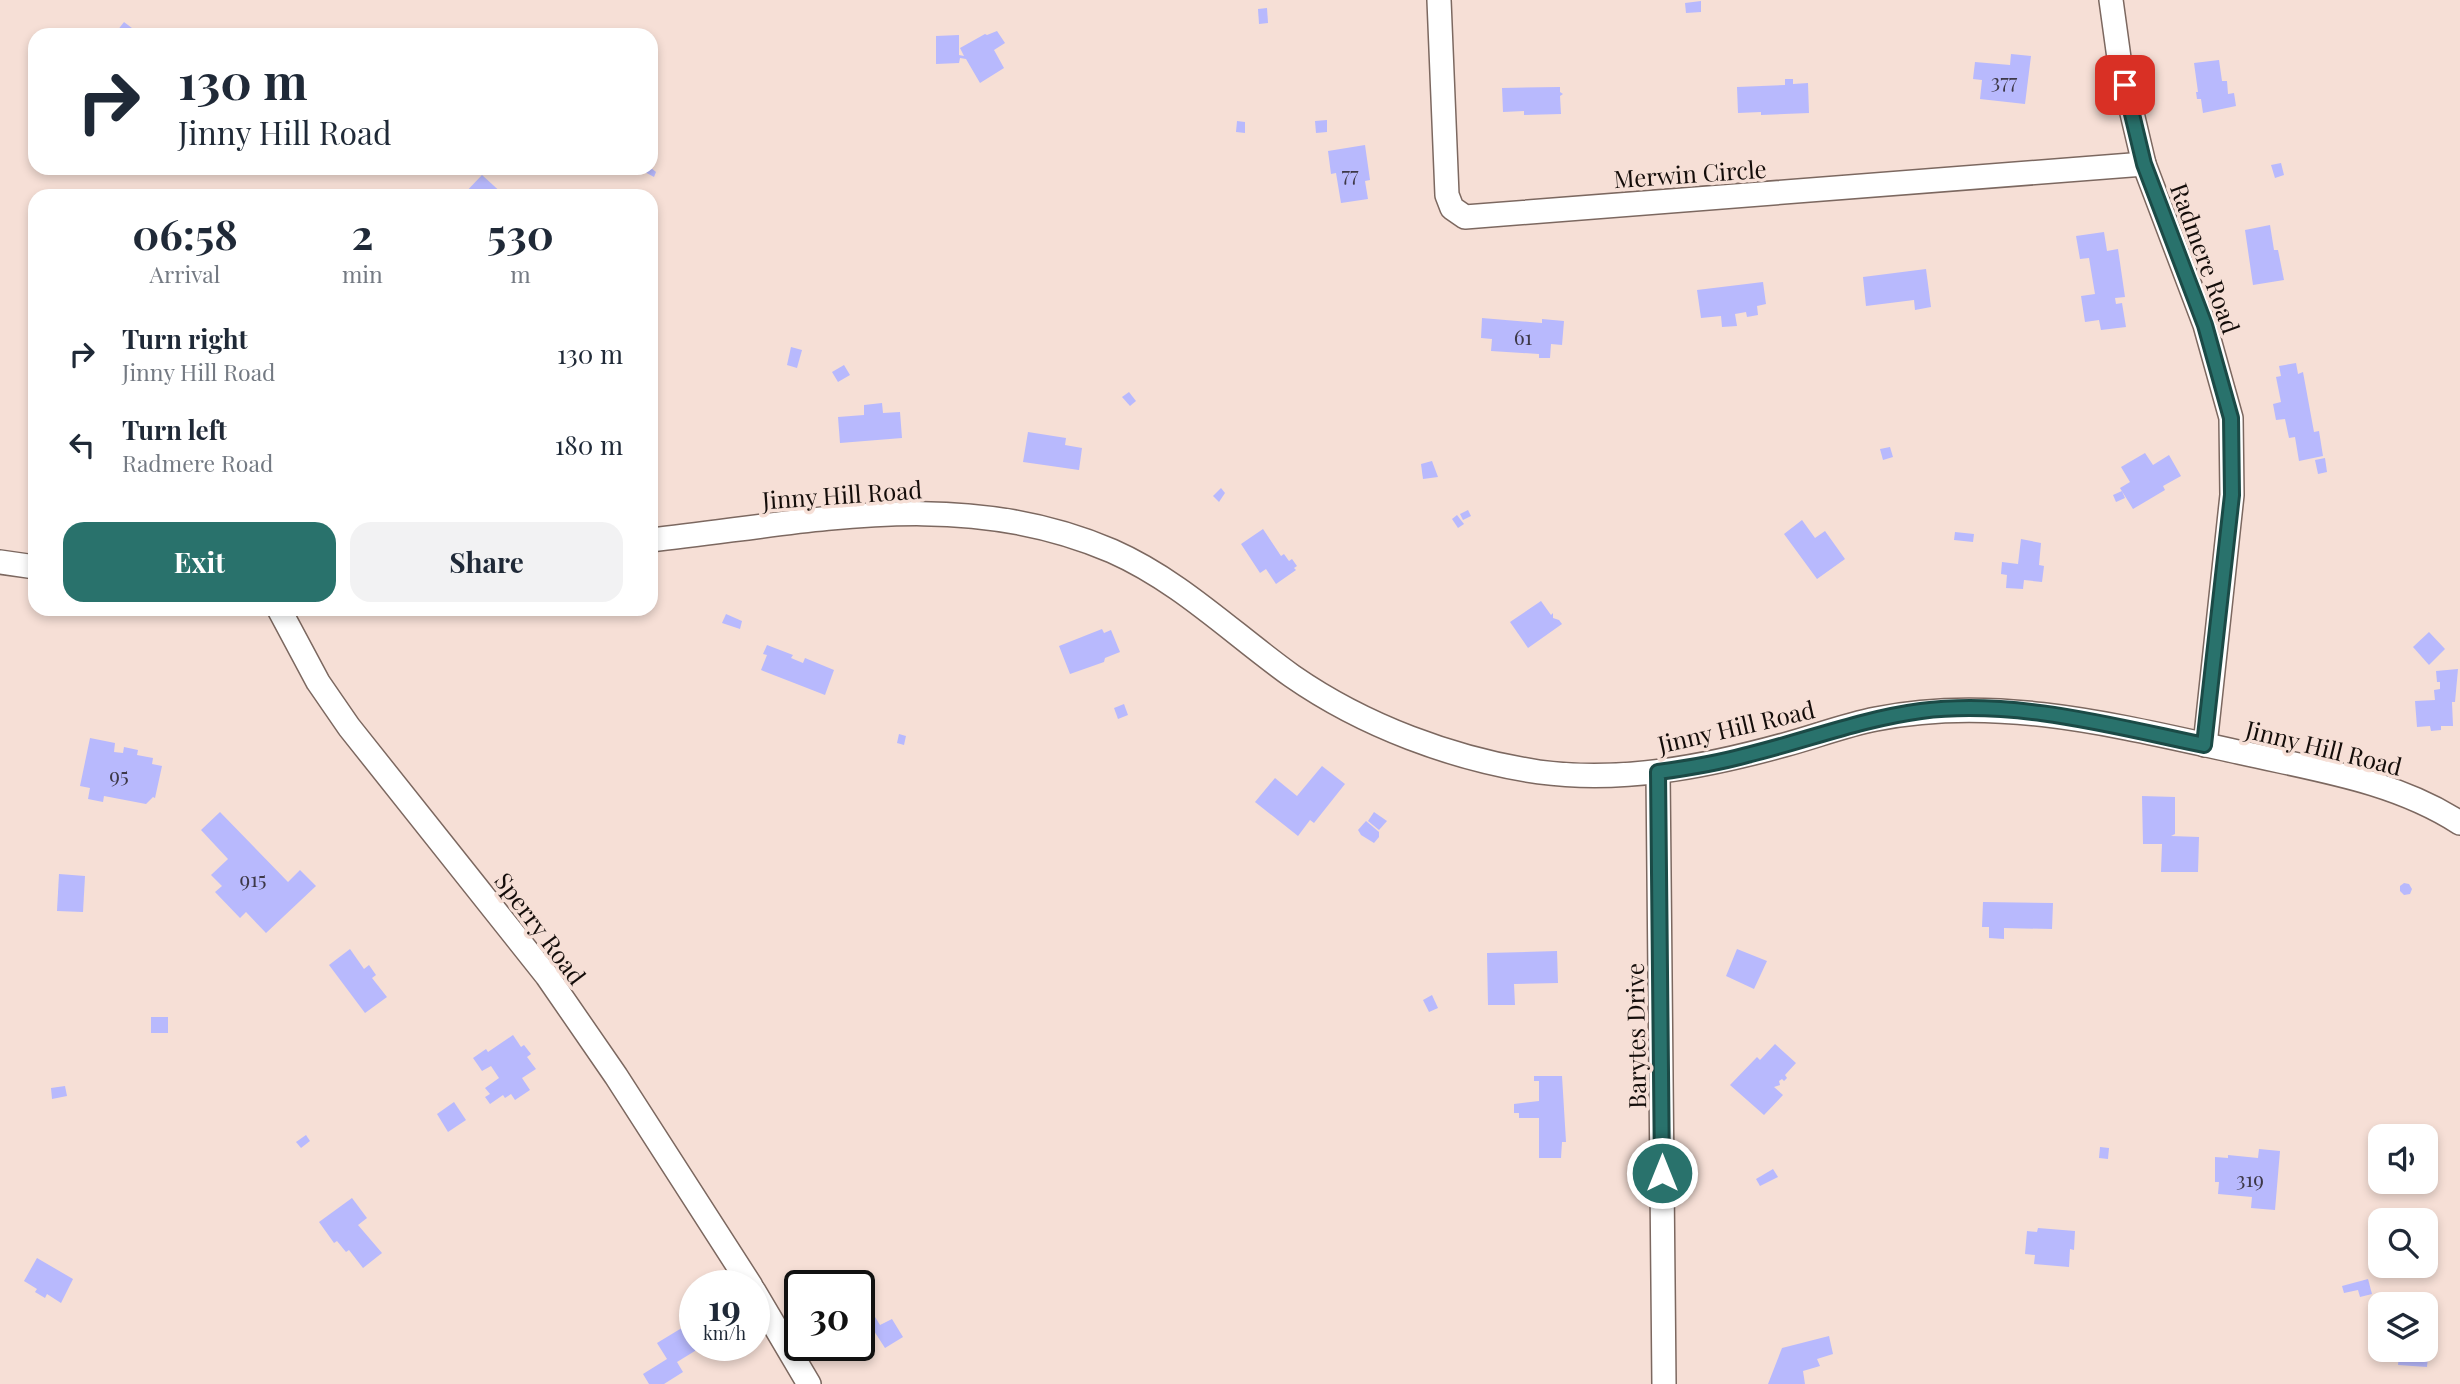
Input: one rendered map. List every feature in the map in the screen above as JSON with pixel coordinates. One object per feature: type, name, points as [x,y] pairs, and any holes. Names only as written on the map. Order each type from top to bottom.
[{"type":"street","name":"Merwin Circle","points":[[1439,0],[1447,195],[1452,208],[1465,216],[2144,164]]},
{"type":"street","name":"Radmere Road","points":[[2111,0],[2119,58],[2144,164],[2205,325],[2231,418],[2232,495],[2204,745]]},
{"type":"street","name":"Jinny Hill Road","points":[[658,539],[884,513],[981,517],[1041,528],[1112,551],[1150,570],[1195,599],[1293,676],[1327,698],[1373,722],[1434,746],[1493,764],[1544,772],[1597,776],[1658,772],[1726,760],[1871,719],[1923,711],[1977,709],[2071,718],[2364,781],[2402,793],[2460,823]]},
{"type":"street","points":[[0,562],[28,566]]},
{"type":"street","name":"Sperry Road","points":[[283,616],[318,682],[349,727],[547,976],[616,1076],[741,1270]]},
{"type":"street","name":"Barytes Drive","points":[[1658,772],[1664,1384]]},
{"type":"street","points":[[770,1318],[809,1384]]},
{"type":"building","points":[[1701,1],[1701,12],[1686,13],[1685,3]]},
{"type":"building","points":[[1267,8],[1268,23],[1259,24],[1258,9]]},
{"type":"building","points":[[124,22],[132,28],[119,28]]},
{"type":"building","points":[[997,31],[1005,43],[994,50],[1004,68],[980,83],[966,59],[960,58],[959,63],[936,64],[936,36],[959,35],[959,55],[964,56],[960,48],[985,34]]},
{"type":"building","points":[[2011,54],[2031,56],[2025,104],[1980,99],[1982,80],[1973,79],[1975,62],[2010,65]]},
{"type":"building","points":[[2219,60],[2222,81],[2227,81],[2228,94],[2234,93],[2236,106],[2203,113],[2201,99],[2197,99],[2194,63]]},
{"type":"building","points":[[1785,79],[1793,79],[1793,84],[1808,83],[1809,113],[1738,113],[1737,87],[1785,85]]},
{"type":"building","points":[[1560,87],[1563,94],[1560,96],[1561,114],[1524,115],[1524,111],[1503,112],[1502,88]]},
{"type":"building","points":[[1327,120],[1327,132],[1316,133],[1315,121]]},
{"type":"building","points":[[1237,121],[1245,122],[1245,133],[1236,132]]},
{"type":"building","points":[[1365,145],[1370,180],[1365,181],[1368,199],[1341,203],[1336,173],[1331,174],[1328,151]]},
{"type":"building","points":[[2281,163],[2284,175],[2275,178],[2271,165]]},
{"type":"building","points":[[482,175],[497,189],[469,189]]},
{"type":"building","points":[[2270,225],[2274,250],[2278,250],[2284,280],[2253,285],[2245,230]]},
{"type":"building","points":[[2104,232],[2107,251],[2118,249],[2125,297],[2115,298],[2116,304],[2122,303],[2126,327],[2101,330],[2099,320],[2085,322],[2081,296],[2095,294],[2089,258],[2080,259],[2076,236]]},
{"type":"building","points":[[1926,269],[1931,307],[1915,310],[1914,300],[1866,306],[1863,277]]},
{"type":"building","points":[[1763,282],[1766,304],[1757,306],[1758,315],[1747,317],[1746,312],[1735,314],[1737,326],[1722,327],[1721,316],[1701,318],[1697,290]]},
{"type":"building","points":[[1482,318],[1542,323],[1542,319],[1564,321],[1562,345],[1551,344],[1550,358],[1539,358],[1539,354],[1491,351],[1492,339],[1481,338]]},
{"type":"building","points":[[791,347],[802,350],[797,368],[787,365]]},
{"type":"building","points":[[2296,363],[2298,374],[2303,372],[2314,432],[2319,431],[2323,456],[2299,461],[2295,437],[2289,438],[2285,419],[2276,420],[2273,404],[2281,402],[2276,377],[2281,376],[2279,366]]},
{"type":"building","points":[[844,365],[850,375],[838,382],[832,372]]},
{"type":"building","points":[[1129,392],[1136,401],[1130,406],[1122,397]]},
{"type":"building","points":[[882,403],[883,413],[900,412],[902,438],[840,443],[838,417],[864,415],[864,405]]},
{"type":"building","points":[[1028,432],[1066,438],[1065,445],[1082,448],[1079,470],[1023,462]]},
{"type":"building","points":[[1890,447],[1893,457],[1883,460],[1880,449]]},
{"type":"building","points":[[2145,453],[2153,465],[2169,455],[2181,476],[2163,486],[2165,490],[2133,509],[2120,488],[2130,482],[2121,467]]},
{"type":"building","points":[[2325,458],[2327,472],[2318,474],[2315,460]]},
{"type":"building","points":[[1432,461],[1438,477],[1423,479],[1421,464]]},
{"type":"building","points":[[1221,488],[1225,493],[1219,502],[1213,496]]},
{"type":"building","points":[[2122,491],[2125,498],[2116,502],[2113,495]]},
{"type":"building","points":[[1468,510],[1471,516],[1463,520],[1460,514]]},
{"type":"building","points":[[1457,515],[1464,524],[1458,528],[1452,519]]},
{"type":"building","points":[[1802,520],[1815,538],[1825,531],[1845,559],[1817,579],[1784,534]]},
{"type":"building","points":[[1263,529],[1281,556],[1284,554],[1289,561],[1292,559],[1297,566],[1294,568],[1296,570],[1276,584],[1266,569],[1260,573],[1241,544]]},
{"type":"building","points":[[1955,532],[1974,534],[1973,542],[1954,540]]},
{"type":"building","points":[[2021,539],[2041,543],[2039,565],[2044,566],[2042,582],[2024,580],[2023,589],[2006,588],[2007,575],[2001,574],[2002,562],[2018,564]]},
{"type":"building","points":[[1541,601],[1551,615],[1553,613],[1553,618],[1562,624],[1528,648],[1510,622]]},
{"type":"building","points":[[726,614],[742,621],[740,629],[722,623]]},
{"type":"building","points":[[1102,629],[1104,633],[1111,630],[1120,652],[1105,658],[1104,662],[1070,674],[1059,646]]},
{"type":"building","points":[[2429,632],[2445,649],[2429,665],[2413,647]]},
{"type":"building","points":[[767,645],[793,655],[791,658],[803,663],[805,658],[834,670],[825,695],[761,670],[767,655],[763,654]]},
{"type":"building","points":[[2458,669],[2455,702],[2452,702],[2453,726],[2441,726],[2441,730],[2431,731],[2430,726],[2417,727],[2415,701],[2435,700],[2434,690],[2440,689],[2436,671]]},
{"type":"building","points":[[1124,704],[1128,715],[1118,719],[1114,708]]},
{"type":"building","points":[[899,734],[906,736],[904,745],[897,743]]},
{"type":"building","points":[[90,738],[115,743],[114,752],[123,753],[124,747],[138,750],[137,755],[153,758],[152,764],[162,766],[155,798],[146,804],[104,796],[103,802],[88,799],[90,788],[80,786]]},
{"type":"building","points":[[1322,766],[1345,784],[1314,823],[1310,820],[1298,836],[1255,802],[1275,778],[1297,796]]},
{"type":"building","points":[[2142,796],[2175,797],[2175,834],[2171,836],[2199,837],[2198,872],[2161,872],[2162,844],[2143,844]]},
{"type":"building","points":[[220,812],[288,882],[300,870],[316,886],[266,933],[246,912],[240,918],[215,892],[222,886],[211,875],[228,859],[201,830]]},
{"type":"building","points":[[1374,812],[1387,821],[1379,830],[1368,821]]},
{"type":"building","points":[[1366,821],[1379,832],[1374,843],[1358,830]]},
{"type":"building","points":[[59,874],[85,876],[83,912],[57,911]]},
{"type":"building","points":[[2409,884],[2412,889],[2410,894],[2404,895],[2400,891],[2400,886]]},
{"type":"building","points":[[1983,902],[2053,903],[2052,929],[2004,928],[2004,939],[1989,938],[1989,927],[1982,927]]},
{"type":"building","points":[[350,949],[364,969],[369,965],[376,975],[372,978],[387,997],[365,1013],[329,965]]},
{"type":"building","points":[[1737,949],[1767,961],[1754,989],[1726,976]]},
{"type":"building","points":[[1557,951],[1558,983],[1514,984],[1515,1005],[1488,1005],[1487,953]]},
{"type":"building","points":[[1432,995],[1438,1008],[1429,1012],[1423,1000]]},
{"type":"building","points":[[151,1017],[168,1017],[168,1033],[151,1033]]},
{"type":"building","points":[[513,1035],[521,1047],[524,1045],[531,1054],[527,1057],[536,1069],[522,1078],[530,1090],[515,1100],[511,1094],[505,1098],[503,1095],[490,1104],[485,1097],[490,1094],[485,1088],[499,1078],[491,1066],[482,1071],[473,1058],[486,1049],[488,1052]]},
{"type":"building","points":[[1775,1044],[1796,1063],[1785,1075],[1787,1078],[1774,1087],[1783,1095],[1764,1115],[1730,1085],[1757,1057],[1760,1060]]},
{"type":"building","points":[[1534,1076],[1562,1076],[1566,1142],[1562,1142],[1561,1158],[1539,1158],[1539,1118],[1519,1118],[1519,1113],[1514,1113],[1514,1104],[1539,1101],[1539,1081],[1534,1081]]},
{"type":"building","points":[[65,1086],[67,1096],[52,1099],[51,1088]]},
{"type":"building","points":[[454,1102],[466,1120],[448,1132],[437,1114]]},
{"type":"building","points":[[306,1135],[310,1141],[301,1148],[296,1142]]},
{"type":"building","points":[[2100,1147],[2109,1148],[2108,1159],[2099,1158]]},
{"type":"building","points":[[2259,1149],[2280,1151],[2275,1210],[2251,1208],[2252,1197],[2218,1194],[2215,1157],[2228,1158],[2228,1155],[2258,1158]]},
{"type":"building","points":[[1773,1169],[1778,1177],[1760,1186],[1756,1179]]},
{"type":"building","points":[[352,1198],[367,1218],[358,1225],[382,1253],[363,1268],[349,1250],[346,1252],[337,1241],[334,1243],[319,1222]]},
{"type":"building","points":[[2038,1228],[2075,1231],[2074,1250],[2070,1249],[2069,1267],[2034,1264],[2035,1255],[2025,1254],[2027,1231],[2037,1232]]},
{"type":"building","points":[[37,1258],[73,1279],[61,1303],[47,1294],[45,1298],[24,1281]]},
{"type":"building","points":[[2368,1279],[2371,1292],[2360,1297],[2358,1290],[2344,1293],[2342,1286]]},
{"type":"building","points":[[875,1317],[880,1325],[892,1319],[903,1337],[885,1348],[875,1333]]},
{"type":"building","points":[[679,1330],[677,1362],[683,1372],[664,1384],[649,1384],[643,1374],[667,1359],[657,1343]]},
{"type":"building","points":[[1829,1336],[1833,1354],[1817,1359],[1820,1366],[1803,1371],[1805,1384],[1768,1384],[1782,1348]]},
{"type":"building","points":[[2398,1362],[2428,1362],[2427,1367],[2398,1365]]},
{"type":"route","points":[[1662,1173],[1658,772],[1748,755],[1871,719],[1923,711],[1977,709],[2071,718],[2204,745],[2232,495],[2231,418],[2205,325],[2144,164],[2125,85]]}]
